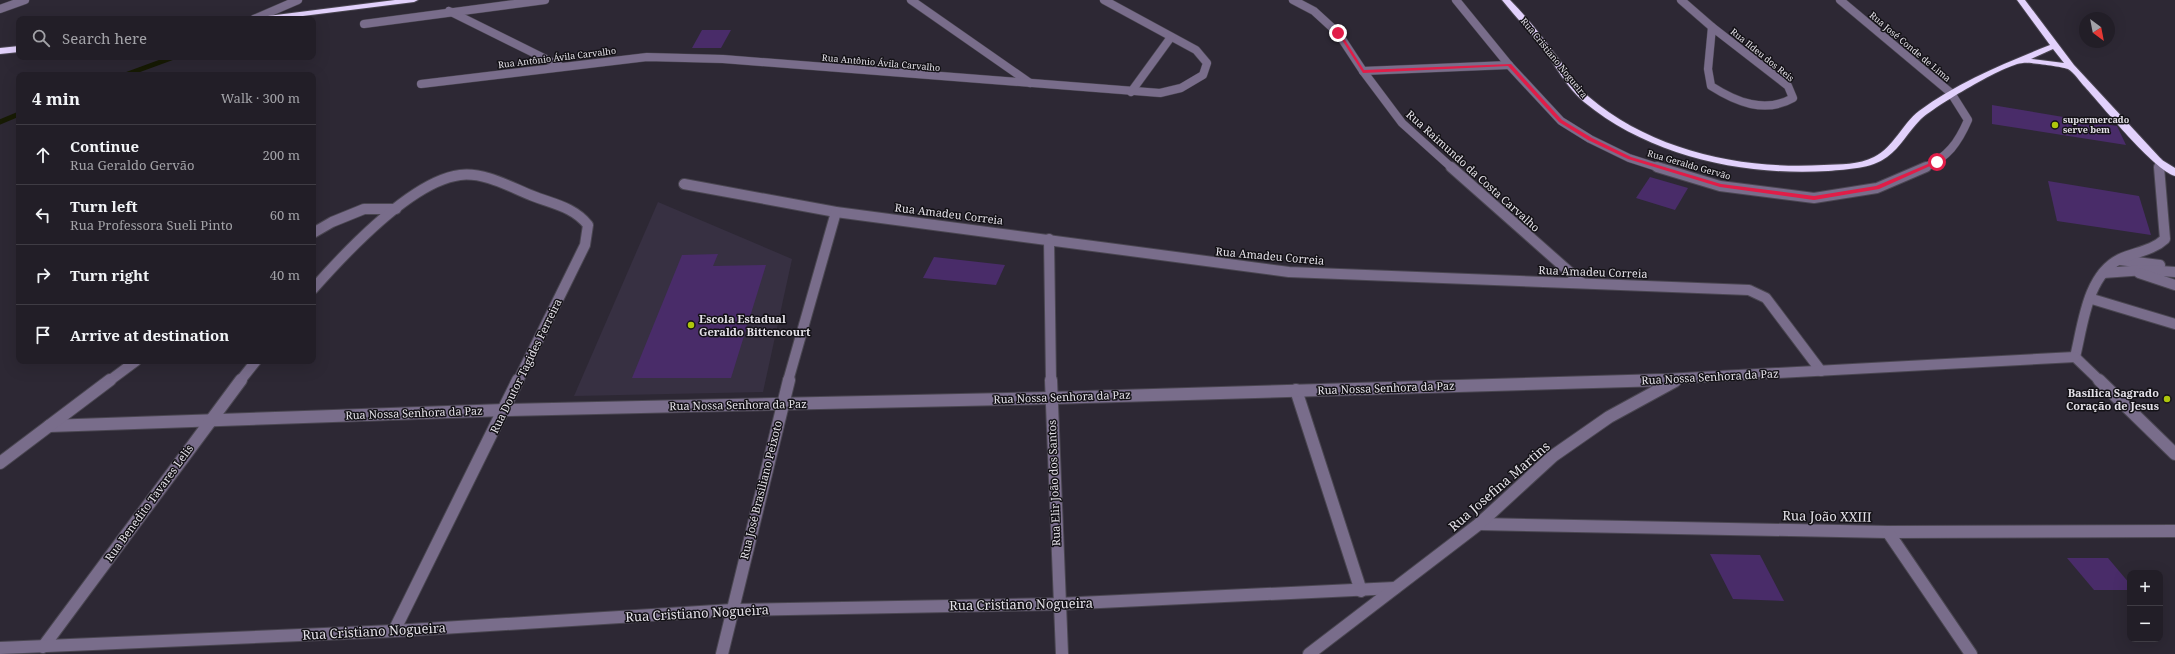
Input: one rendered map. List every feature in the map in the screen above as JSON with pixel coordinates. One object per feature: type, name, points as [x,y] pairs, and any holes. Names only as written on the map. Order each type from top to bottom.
[{"type":"highway","points":[[284,16],[414,0]]},
{"type":"highway","name":"Rua Cristiano Nogueira","points":[[1506,0],[1585,99],[1608,117],[1635,132],[1668,145],[1705,157],[1740,165],[1822,169],[1862,164],[1885,155],[1920,116],[1951,93],[2054,46]]},
{"type":"highway","points":[[2022,0],[2054,46],[2071,67],[2159,162],[2175,173]]},
{"type":"highway","points":[[0,51],[16,49]]},
{"type":"highway","points":[[2022,60],[2071,67]]},
{"type":"street","points":[[0,9],[25,0]]},
{"type":"street","points":[[261,16],[298,0]]},
{"type":"street","points":[[364,24],[449,11],[545,0]]},
{"type":"street","points":[[910,0],[1031,83]]},
{"type":"street","name":"Rua Antônio Ávila Carvalho","points":[[420,84],[560,66],[647,57],[723,59],[1131,92],[1160,93],[1181,88],[1203,75],[1207,63],[1196,50],[1104,0]]},
{"type":"street","name":"Rua Raimundo da Costa Carvalho","points":[[1293,0],[1314,11],[1338,33],[1363,72],[1402,123],[1582,283]]},
{"type":"street","name":"Rua Geraldo Gervão","points":[[1456,0],[1509,65],[1561,121],[1590,139],[1630,158],[1720,186],[1814,198],[1877,188],[1937,162],[1958,142],[1968,120],[1951,93]]},
{"type":"street","name":"Rua Ildeu dos Reis","points":[[1681,0],[1712,27],[1788,86],[1793,98],[1781,105],[1758,105],[1729,98],[1711,86],[1708,69],[1712,27]]},
{"type":"street","name":"Rua José Conde de Lima","points":[[1840,0],[1951,93]]},
{"type":"street","points":[[449,11],[560,66]]},
{"type":"street","points":[[1131,92],[1171,37]]},
{"type":"street","points":[[1363,72],[1509,65]]},
{"type":"street","points":[[2159,162],[2165,239],[2162,242],[2118,260],[2103,273],[2095,287],[2075,356],[2175,454]]},
{"type":"street","name":"Rua Doutor Tagides Ferreira","points":[[394,631],[505,410],[585,245],[588,225],[583,217],[569,209],[490,180],[460,175],[450,177],[434,184],[396,209]]},
{"type":"street","name":"Rua Amadeu Correia","points":[[684,184],[836,212],[1049,239],[1289,272],[1749,290],[1766,298],[1821,372]]},
{"type":"street","points":[[316,231],[332,222],[364,209],[396,209]]},
{"type":"street","points":[[316,285],[335,262],[396,209]]},
{"type":"street","name":"Rua José Brasiliano Peixoto","points":[[722,654],[782,404],[836,212]]},
{"type":"street","name":"Rua Elir João dos Santos","points":[[1049,239],[1051,398],[1058,604],[1062,654]]},
{"type":"street","points":[[2118,260],[2175,266]]},
{"type":"street","points":[[2103,273],[2134,271],[2175,272]]},
{"type":"street","points":[[2134,271],[2175,285]]},
{"type":"street","points":[[2092,299],[2175,324]]},
{"type":"street","name":"Rua Nossa Senhora da Paz","points":[[49,426],[505,410],[1051,398],[1676,380],[2075,356]]},
{"type":"street","points":[[0,463],[132,364]]},
{"type":"street","name":"Rua Benedito Tavares Lelis","points":[[43,647],[209,421],[254,364]]},
{"type":"street","name":"Rua Josefina Martins","points":[[1309,654],[1479,524],[1553,456],[1608,417],[1676,380]]},
{"type":"street","points":[[1296,390],[1361,591]]},
{"type":"street","name":"Rua João XXIII","points":[[1479,524],[1888,532],[2175,531]]},
{"type":"street","points":[[1888,532],[1971,654]]},
{"type":"street","name":"Rua Cristiano Nogueira","points":[[0,648],[394,631],[732,610],[1058,604],[1361,591],[1395,588]]},
{"type":"shaded area","name":"Escola Estadual Geraldo Bittencourt","points":[[658,202],[792,259],[763,392],[574,396]]},
{"type":"building","points":[[702,30],[731,30],[721,48],[692,48]]},
{"type":"building","name":"supermercado serve bem","points":[[1992,105],[2117,126],[2126,145],[1992,124]]},
{"type":"building","points":[[1650,177],[1688,188],[1675,210],[1636,198]]},
{"type":"building","points":[[2048,181],[2139,196],[2151,235],[2057,221]]},
{"type":"building","points":[[718,254],[713,266],[766,265],[731,378],[632,378],[682,255]]},
{"type":"building","points":[[934,257],[1005,265],[996,285],[923,278]]},
{"type":"building","points":[[1710,554],[1760,555],[1784,601],[1733,599]]},
{"type":"building","points":[[2067,558],[2108,558],[2127,580],[2127,590],[2094,590]]},
{"type":"waterway","points":[[133,72],[166,60]]},
{"type":"waterway","points":[[0,122],[16,115]]},
{"type":"place","name":"supermercado serve bem","points":[[2055,125]]},
{"type":"place","name":"Escola Estadual Geraldo Bittencourt","points":[[691,325]]},
{"type":"place","name":"Basílica Sagrado Coração de Jesus","points":[[2167,399]]},
{"type":"route","points":[[1338,33],[1363,72],[1509,65],[1561,121],[1590,139],[1630,158],[1720,186],[1814,198],[1877,188],[1937,162]]}]
